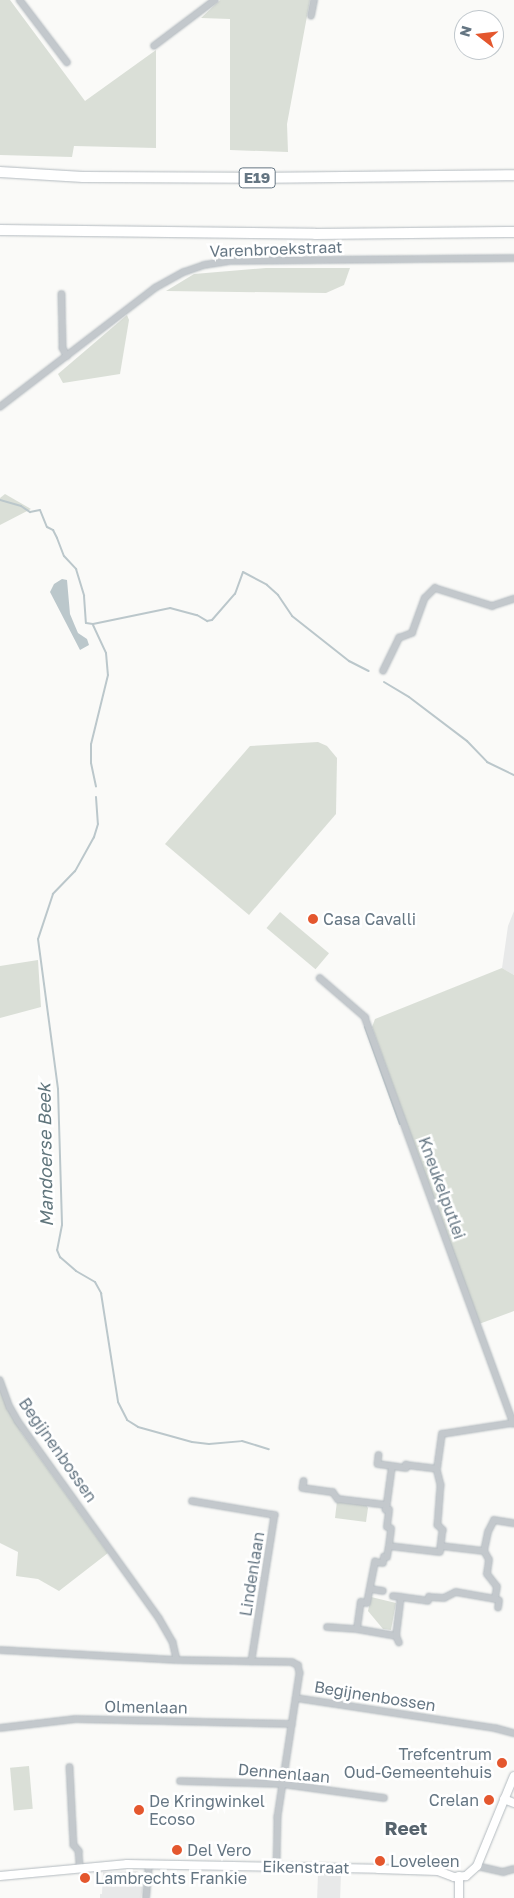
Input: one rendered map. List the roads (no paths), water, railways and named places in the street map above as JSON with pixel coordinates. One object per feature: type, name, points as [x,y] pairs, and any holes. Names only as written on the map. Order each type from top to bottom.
[{"type":"highway","name":"E19","points":[[0,172],[83,177],[219,178],[514,175]]},
{"type":"highway","points":[[0,230],[296,234],[514,232]]},
{"type":"street","points":[[20,0],[67,62]]},
{"type":"street","points":[[154,46],[215,0]]},
{"type":"street","points":[[311,16],[314,0]]},
{"type":"street","name":"Varenbroekstraat","points":[[0,407],[155,288],[184,272],[204,265],[228,261],[514,258]]},
{"type":"street","points":[[62,294],[62,348],[67,356]]},
{"type":"street","points":[[383,671],[399,638],[412,633],[425,598],[435,588],[492,606],[514,599]]},
{"type":"street","name":"Kneukelputlei","points":[[320,978],[365,1017],[514,1424]]},
{"type":"street","name":"Begijnenbossen","points":[[0,1380],[18,1422],[159,1618],[173,1642],[177,1660]]},
{"type":"street","points":[[389,1546],[440,1552],[443,1530],[438,1525],[441,1485],[437,1469],[442,1434],[514,1424]]},
{"type":"street","points":[[379,1455],[378,1464],[406,1468],[406,1464],[437,1469]]},
{"type":"street","points":[[357,1629],[360,1602],[366,1603],[376,1562],[383,1563],[384,1557],[387,1557],[391,1529],[386,1528],[389,1510],[386,1510],[392,1466]]},
{"type":"street","points":[[304,1481],[303,1488],[334,1492],[338,1499],[387,1504]]},
{"type":"street","name":"Lindenlaan","points":[[192,1500],[275,1515],[252,1661]]},
{"type":"street","points":[[495,1599],[496,1587],[487,1574],[489,1560],[484,1551],[488,1532],[494,1520],[514,1523]]},
{"type":"street","points":[[441,1546],[484,1551]]},
{"type":"street","points":[[371,1588],[383,1591]]},
{"type":"street","points":[[393,1596],[428,1601],[429,1597],[444,1598],[456,1592],[495,1599],[499,1601],[498,1608]]},
{"type":"street","points":[[399,1643],[396,1636],[401,1597]]},
{"type":"street","points":[[327,1627],[357,1629],[396,1636]]},
{"type":"street","name":"Begijnenbossen","points":[[0,1650],[177,1660],[292,1662],[298,1665],[300,1673],[296,1698],[514,1733]]},
{"type":"street","points":[[277,1867],[278,1817],[296,1698]]},
{"type":"street","name":"Olmenlaan","points":[[0,1728],[76,1719],[292,1724]]},
{"type":"street","points":[[70,1767],[74,1845],[79,1851],[80,1867]]},
{"type":"street","points":[[459,1898],[459,1876],[466,1876],[477,1866],[514,1776]]},
{"type":"street","name":"Dennenlaan","points":[[180,1781],[282,1784],[384,1798]]},
{"type":"street","points":[[504,1799],[514,1803]]},
{"type":"street","points":[[146,1898],[149,1864]]},
{"type":"street","name":"Eikenstraat","points":[[0,1876],[80,1867],[149,1864],[438,1871],[459,1876]]},
{"type":"street","points":[[477,1866],[503,1872],[514,1869]]},
{"type":"waterway","points":[[0,500],[21,506],[30,512],[40,510],[47,527],[53,530],[64,556],[76,569],[84,596],[86,623],[93,624],[170,608],[197,615],[207,621],[212,620],[235,594],[243,572],[267,585],[278,595],[292,616],[349,661],[369,671]]},
{"type":"waterway","name":"Mandoerse Beek","points":[[93,625],[106,653],[108,675],[91,744],[91,763],[96,786]]},
{"type":"waterway","points":[[384,682],[409,697],[467,741],[487,762],[514,775]]},
{"type":"waterway","name":"Mandoerse Beek","points":[[96,797],[98,824],[94,837],[75,871],[53,894],[38,939],[58,1089],[62,1225],[57,1250],[60,1257],[76,1271],[95,1282],[101,1293],[118,1402],[127,1420],[138,1427],[192,1442],[209,1444],[242,1441],[269,1449]]},
{"type":"waterway","points":[[365,1027],[400,1124]]},
{"type":"place","name":"Casa Cavalli","points":[[313,919]]},
{"type":"place","name":"Trefcentrum Oud-Gemeentehuis","points":[[502,1763]]},
{"type":"place","name":"Crelan","points":[[489,1800]]},
{"type":"place","name":"De Kringwinkel Ecoso","points":[[139,1810]]},
{"type":"place","name":"Del Vero","points":[[177,1850]]},
{"type":"place","name":"Loveleen","points":[[380,1861]]},
{"type":"place","name":"Lambrechts Frankie","points":[[85,1878]]},
{"type":"district","name":"Reet","points":[[406,1828]]}]
